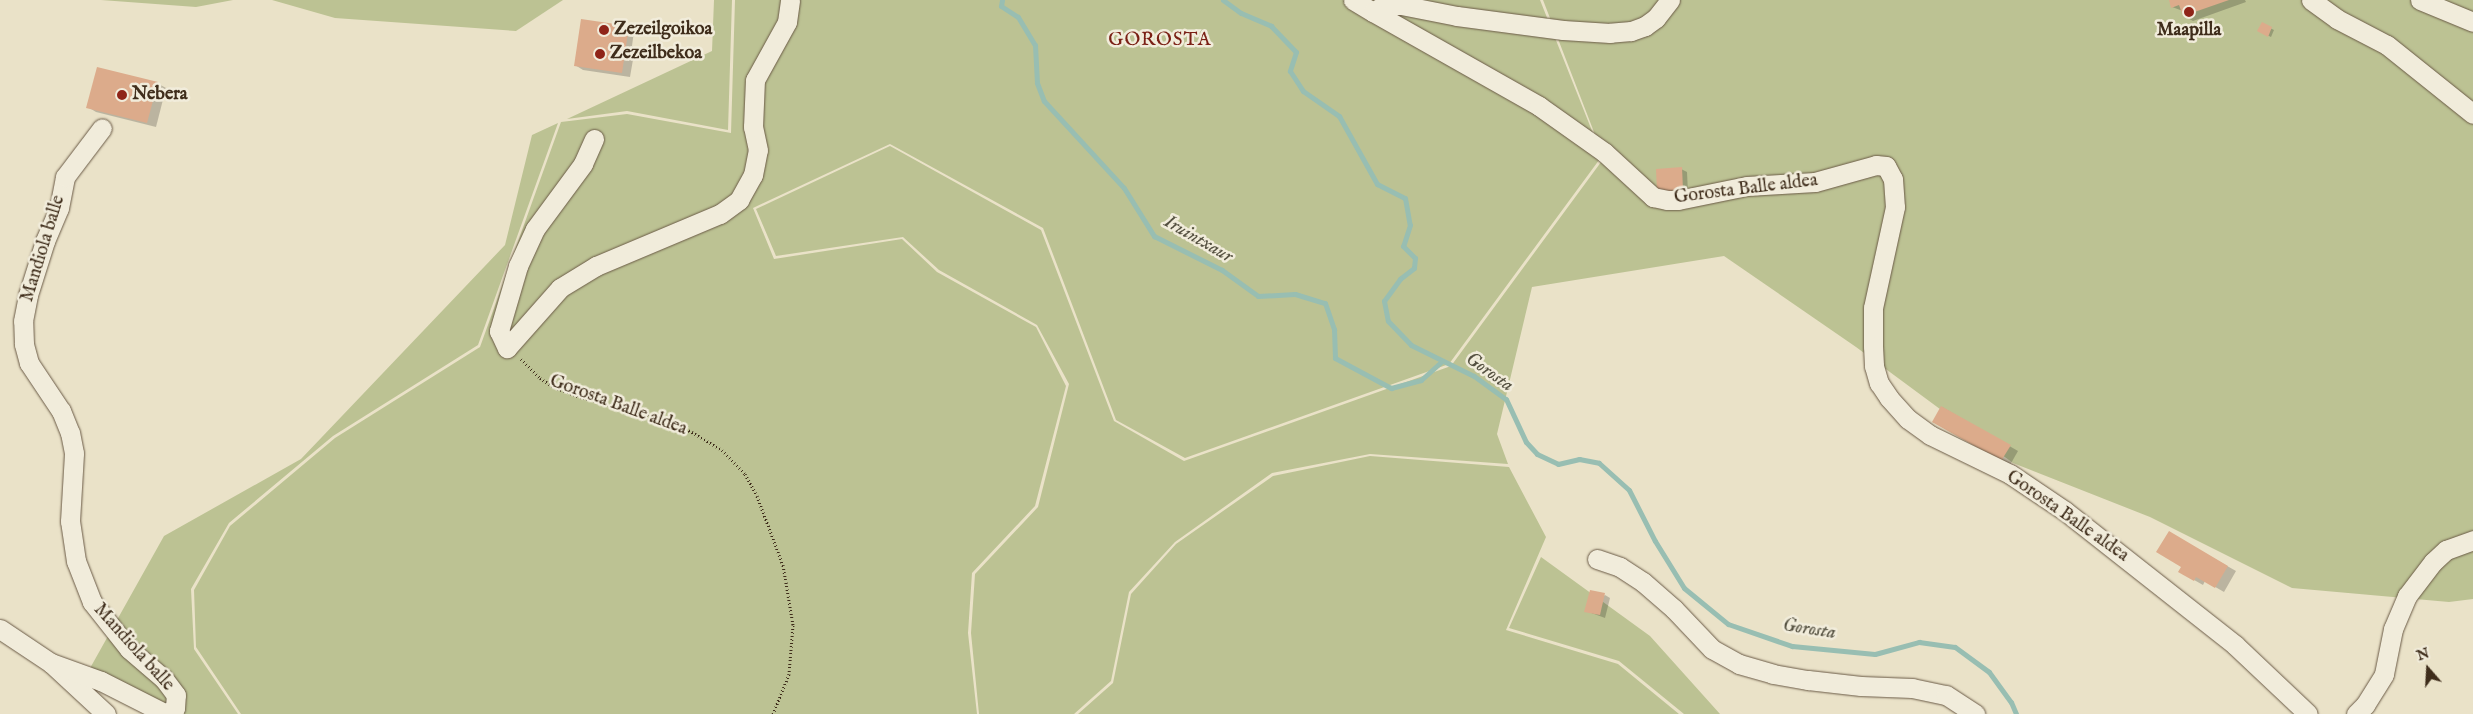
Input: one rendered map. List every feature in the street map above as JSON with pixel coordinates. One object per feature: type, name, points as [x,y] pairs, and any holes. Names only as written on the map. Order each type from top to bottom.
[{"type":"street","points":[[594,139],[583,164],[535,229],[518,266],[499,331],[507,348],[560,288],[596,266],[720,214],[738,200],[753,175],[758,150],[753,127],[754,80],[787,22],[790,0]]},
{"type":"street","name":"Gorosta Balle aldea","points":[[1353,0],[1539,106],[1604,152],[1653,197],[1678,200],[1747,186],[1815,182],[1876,165],[1886,166],[1893,179],[1895,207],[1873,308],[1873,346],[1874,366],[1879,383],[1889,398],[1908,419],[1930,435],[2010,474],[2065,511],[2235,645],[2308,714]]},
{"type":"street","points":[[1373,12],[1384,5],[1401,4],[1457,16],[1563,30],[1610,33],[1630,31],[1645,26],[1656,18],[1670,0]]},
{"type":"street","points":[[2311,0],[2337,19],[2387,45],[2473,114]]},
{"type":"street","points":[[2420,0],[2473,22]]},
{"type":"street","name":"Mandiola balle","points":[[51,663],[101,681],[166,714],[175,708],[176,695],[164,679],[129,649],[92,602],[76,561],[70,521],[74,453],[70,433],[61,411],[29,363],[24,344],[23,321],[28,295],[45,241],[59,208],[65,177],[102,128]]},
{"type":"street","points":[[2356,714],[2366,705],[2384,674],[2394,629],[2406,596],[2432,562],[2446,550],[2473,540]]},
{"type":"street","points":[[1598,559],[1620,567],[1643,582],[1674,609],[1712,648],[1739,664],[1773,674],[1808,680],[1860,686],[1912,688],[1946,695],[1975,714]]},
{"type":"street","name":"Mandiola balle","points":[[0,629],[51,663],[106,714]]},
{"type":"path","name":"Gorosta Balle aldea","points":[[507,348],[540,378],[554,387],[580,397],[670,421],[722,450],[745,474],[757,496],[783,565],[793,625],[789,674],[773,714]]},
{"type":"green space","points":[[101,0],[233,0],[196,7]]},
{"type":"green space","points":[[272,0],[563,0],[516,31],[335,18]]},
{"type":"green space","points":[[714,0],[732,0],[728,130],[627,111],[567,119],[712,51]]},
{"type":"green space","points":[[735,0],[1540,0],[1602,156],[1449,364],[1185,458],[1116,420],[1043,228],[890,144],[753,208],[774,259],[902,239],[937,272],[1036,327],[1066,386],[1035,506],[972,573],[968,633],[977,714],[241,714],[196,647],[194,590],[230,526],[335,438],[480,347],[561,122],[627,114],[731,133]]},
{"type":"green space","points":[[1543,0],[2473,0],[2473,599],[2449,602],[2292,588],[2150,517],[2013,463],[1856,347],[1724,256],[1532,287],[1497,434],[1508,464],[1370,454],[1272,473],[1175,542],[1129,592],[1111,681],[1074,714],[979,714],[971,633],[975,574],[1038,507],[1069,384],[1037,325],[939,270],[903,237],[776,256],[756,209],[890,146],[1041,230],[1114,421],[1184,461],[1451,366],[1604,158]]},
{"type":"green space","points":[[558,123],[478,345],[333,436],[229,523],[191,589],[194,649],[238,714],[179,714],[89,670],[164,536],[301,459],[505,245],[532,135]]},
{"type":"green space","points":[[1370,456],[1509,467],[1546,537],[1506,630],[1618,664],[1679,714],[1078,714],[1113,683],[1131,594],[1176,544],[1273,476]]},
{"type":"green space","points":[[1541,557],[1650,636],[1720,714],[1684,714],[1619,661],[1509,628]]},
{"type":"building","name":"Maapilla","points":[[2169,0],[2229,0],[2183,16],[2179,5],[2171,8]]},
{"type":"building","name":"Zezeilbekoa","points":[[581,19],[629,26],[622,73],[574,66]]},
{"type":"building","points":[[2262,22],[2272,27],[2268,37],[2257,31]]},
{"type":"building","name":"Nebera","points":[[97,67],[158,82],[147,123],[86,108]]},
{"type":"building","points":[[1682,167],[1683,190],[1657,192],[1656,169]]},
{"type":"building","points":[[1941,406],[2011,445],[2001,461],[1932,422]]},
{"type":"building","points":[[2169,531],[2228,566],[2215,588],[2196,577],[2194,581],[2178,572],[2181,567],[2156,552]]},
{"type":"building","points":[[1590,590],[1605,593],[1600,615],[1584,612]]},
{"type":"waterway","name":"Iruintxaur","points":[[1002,0],[1001,6],[1018,17],[1035,45],[1037,83],[1044,101],[1124,188],[1154,236],[1222,270],[1258,296],[1295,294],[1325,303],[1334,329],[1335,358],[1391,388],[1421,380],[1442,361]]},
{"type":"waterway","name":"Gorosta","points":[[1223,0],[1241,13],[1271,26],[1296,52],[1290,71],[1303,91],[1339,116],[1377,184],[1405,198],[1410,225],[1403,246],[1415,258],[1414,268],[1400,279],[1384,301],[1388,321],[1411,345],[1474,376],[1506,399],[1526,442],[1537,454],[1558,464],[1579,459],[1599,463],[1629,490],[1655,541],[1684,588],[1728,624],[1792,646],[1875,654],[1919,642],[1955,647],[1989,672],[2011,702],[2016,714]]},
{"type":"place","name":"Maapilla","points":[[2189,12]]},
{"type":"place","name":"Zezeilgoikoa","points":[[604,30]]},
{"type":"place","name":"Zezeilbekoa","points":[[600,54]]},
{"type":"place","name":"Nebera","points":[[122,95]]},
{"type":"district","name":"GOROSTA","points":[[1160,41]]}]
